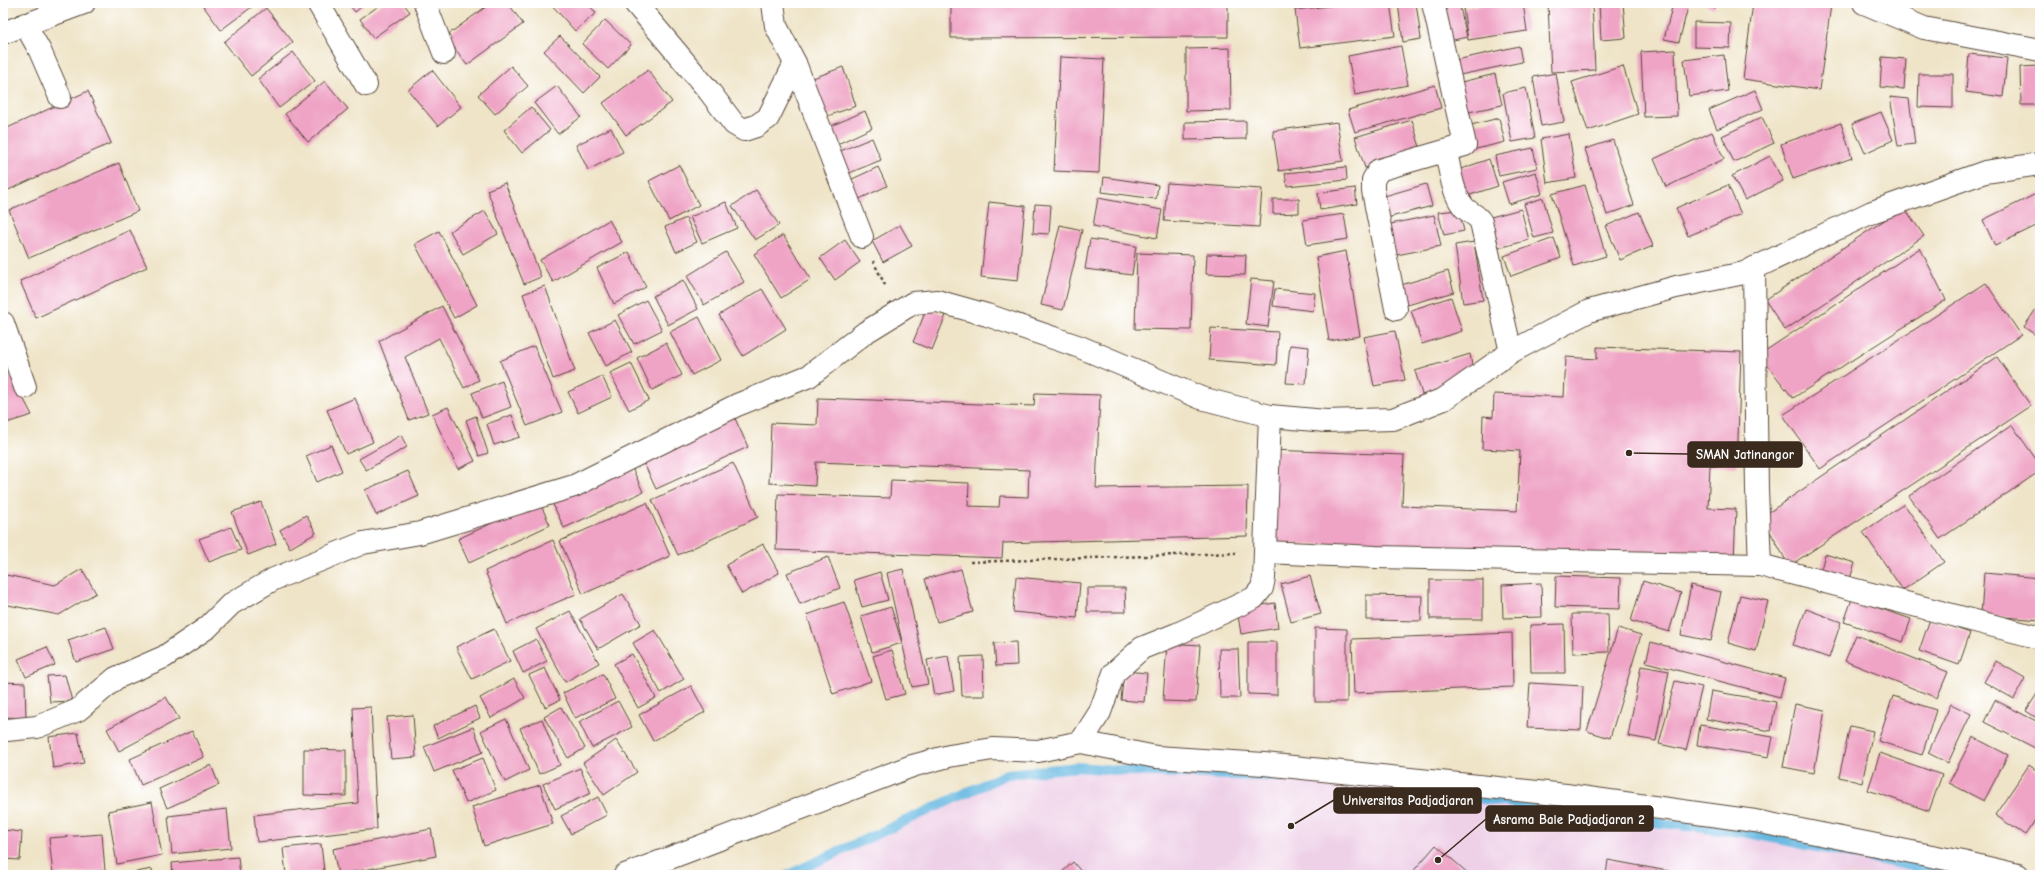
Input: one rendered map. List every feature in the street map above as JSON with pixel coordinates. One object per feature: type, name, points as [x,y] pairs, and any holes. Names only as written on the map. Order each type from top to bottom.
[{"type":"main road","points":[[3,33],[84,3]]},
{"type":"main road","points":[[318,3],[366,85]]},
{"type":"main road","points":[[425,3],[444,53]]},
{"type":"main road","points":[[635,3],[709,91],[734,124],[744,130],[756,126],[768,118],[795,63]]},
{"type":"main road","points":[[773,3],[776,26],[795,63],[862,237]]},
{"type":"main road","points":[[1396,309],[1372,191],[1373,180],[1379,170],[1446,152],[1464,146],[1465,144],[1433,3]]},
{"type":"main road","points":[[1864,3],[1924,28],[2040,50]]},
{"type":"main road","points":[[25,24],[40,51],[60,97]]},
{"type":"main road","points":[[1446,152],[1456,191],[1463,207],[1479,217],[1482,222],[1511,352]]},
{"type":"main road","points":[[7,730],[37,727],[78,710],[116,678],[164,657],[208,627],[231,604],[274,579],[363,543],[420,533],[574,486],[737,405],[809,376],[866,332],[913,303],[937,301],[1080,347],[1202,398],[1270,416],[1326,421],[1393,419],[1444,399],[1511,352],[1589,311],[1676,287],[1744,273],[1879,210],[1985,172],[2040,164]]},
{"type":"main road","points":[[1754,268],[1757,490],[1760,565]]},
{"type":"main road","points":[[3,323],[26,387]]},
{"type":"main road","points":[[1081,742],[1100,712],[1114,673],[1142,648],[1178,634],[1254,598],[1262,588],[1265,552],[1270,416]]},
{"type":"main road","points":[[1265,552],[1376,557],[1760,565],[2040,638]]},
{"type":"main road","points":[[625,875],[912,766],[949,756],[993,749],[1038,750],[1081,742],[1156,757],[1264,764],[1566,795],[1755,821],[1962,862],[2018,875]]},
{"type":"path","points":[[862,237],[899,311]]},
{"type":"path","points":[[970,562],[1265,552]]},
{"type":"shaded area","points":[[1078,767],[1129,771],[1342,779],[1627,819],[1748,833],[1957,875],[788,875],[1007,774]]},
{"type":"building","points":[[201,3],[257,3],[221,30]]},
{"type":"building","points":[[348,3],[366,3],[355,12]]},
{"type":"building","points":[[383,3],[403,3],[410,12],[373,38],[360,19]]},
{"type":"building","points":[[491,3],[508,3],[523,24],[467,65],[446,36]]},
{"type":"building","points":[[550,3],[587,3],[596,13],[575,31]]},
{"type":"building","points":[[951,3],[1228,3],[1228,37],[951,38]]},
{"type":"building","points":[[1354,3],[1390,3],[1395,36],[1300,48],[1295,10]]},
{"type":"building","points":[[1398,3],[1416,3],[1421,39],[1403,42]]},
{"type":"building","points":[[1440,3],[1459,3],[1467,37],[1449,41]]},
{"type":"building","points":[[1496,3],[1523,3],[1527,31],[1468,40],[1463,8]]},
{"type":"building","points":[[1548,3],[1592,3],[1595,70],[1551,72]]},
{"type":"building","points":[[1599,3],[1623,3],[1626,38],[1601,40]]},
{"type":"building","points":[[1673,3],[1689,3],[1679,42],[1664,39]]},
{"type":"building","points":[[1700,3],[1716,3],[1714,8]]},
{"type":"building","points":[[1753,3],[1813,3],[1831,5],[1819,90],[1743,79]]},
{"type":"building","points":[[266,8],[293,42],[251,76],[224,42]]},
{"type":"building","points":[[605,20],[631,45],[608,69],[582,44]]},
{"type":"building","points":[[1694,22],[1731,23],[1730,48],[1694,47]]},
{"type":"building","points":[[560,36],[600,77],[584,93],[544,51]]},
{"type":"building","points":[[1401,46],[1408,85],[1355,95],[1348,56]]},
{"type":"building","points":[[1519,46],[1522,62],[1455,76],[1452,61]]},
{"type":"building","points":[[1230,48],[1231,110],[1186,111],[1186,49]]},
{"type":"building","points":[[1675,50],[1677,116],[1644,117],[1641,52]]},
{"type":"building","points":[[293,52],[315,81],[279,108],[258,79]]},
{"type":"building","points":[[1969,54],[2007,58],[2003,97],[1966,92]]},
{"type":"building","points":[[1724,55],[1728,91],[1689,96],[1684,60]]},
{"type":"building","points":[[1060,57],[1104,59],[1099,173],[1054,171]]},
{"type":"building","points":[[1882,57],[1906,59],[1904,89],[1880,87]]},
{"type":"building","points":[[511,66],[528,86],[495,114],[478,95]]},
{"type":"building","points":[[1623,66],[1638,114],[1588,131],[1572,82]]},
{"type":"building","points":[[2040,66],[2040,105],[2021,105],[2020,67]]},
{"type":"building","points":[[843,67],[856,106],[819,119],[805,81]]},
{"type":"building","points":[[432,70],[461,107],[438,126],[408,90]]},
{"type":"building","points":[[648,70],[672,102],[626,135],[603,103]]},
{"type":"building","points":[[1556,73],[1564,122],[1541,126],[1533,77]]},
{"type":"building","points":[[1495,74],[1502,105],[1464,113],[1457,83]]},
{"type":"building","points":[[1919,74],[1953,74],[1953,108],[1918,107]]},
{"type":"building","points":[[325,81],[348,109],[308,142],[285,114]]},
{"type":"building","points":[[1435,85],[1441,108],[1355,132],[1348,110]]},
{"type":"building","points":[[557,86],[581,117],[558,134],[534,103]]},
{"type":"building","points":[[1526,88],[1535,138],[1512,142],[1503,93]]},
{"type":"building","points":[[1755,90],[1763,109],[1717,129],[1709,110]]},
{"type":"building","points":[[88,91],[111,143],[4,192],[3,130]]},
{"type":"building","points":[[1890,97],[1909,99],[1915,144],[1898,146]]},
{"type":"building","points":[[531,107],[550,130],[522,153],[504,130]]},
{"type":"building","points":[[865,111],[872,128],[829,148],[822,130]]},
{"type":"building","points":[[1881,112],[1893,140],[1865,153],[1852,124]]},
{"type":"building","points":[[1762,117],[1774,143],[1734,162],[1722,136]]},
{"type":"building","points":[[1499,118],[1505,142],[1472,150],[1467,126]]},
{"type":"building","points":[[1412,120],[1421,151],[1365,168],[1355,137]]},
{"type":"building","points":[[1246,121],[1246,139],[1185,140],[1185,122]]},
{"type":"building","points":[[1337,122],[1343,161],[1279,171],[1273,131]]},
{"type":"building","points":[[1841,123],[1852,158],[1793,179],[1781,144]]},
{"type":"building","points":[[611,128],[623,152],[588,170],[576,145]]},
{"type":"building","points":[[1712,132],[1724,159],[1666,187],[1654,159]]},
{"type":"building","points":[[1569,134],[1576,178],[1547,183],[1541,139]]},
{"type":"building","points":[[872,138],[881,160],[842,176],[833,154]]},
{"type":"building","points":[[1613,140],[1634,205],[1607,215],[1585,149]]},
{"type":"building","points":[[1533,148],[1537,168],[1499,176],[1495,156]]},
{"type":"building","points":[[1770,156],[1783,181],[1745,200],[1732,176]]},
{"type":"building","points":[[1489,159],[1498,186],[1467,196],[1458,170]]},
{"type":"building","points":[[119,163],[138,211],[29,258],[9,210]]},
{"type":"building","points":[[679,165],[699,205],[669,221],[649,181]]},
{"type":"building","points":[[878,167],[887,186],[857,200],[848,181]]},
{"type":"building","points":[[1346,167],[1347,180],[1287,186],[1285,173]]},
{"type":"building","points":[[1536,172],[1542,194],[1509,204],[1502,182]]},
{"type":"building","points":[[1104,177],[1158,185],[1156,199],[1102,192]]},
{"type":"building","points":[[505,183],[541,277],[524,284],[487,190]]},
{"type":"building","points":[[1167,183],[1262,189],[1259,227],[1164,221]]},
{"type":"building","points":[[1426,184],[1432,206],[1387,218],[1381,197]]},
{"type":"building","points":[[1585,185],[1606,256],[1574,266],[1552,194]]},
{"type":"building","points":[[1728,185],[1741,214],[1688,236],[1676,208]]},
{"type":"building","points":[[1355,188],[1357,204],[1320,210],[1318,193]]},
{"type":"building","points":[[756,190],[779,225],[755,240],[732,206]]},
{"type":"building","points":[[2040,192],[2040,224],[1995,246],[1983,220]]},
{"type":"building","points":[[1098,198],[1162,210],[1157,238],[1093,226]]},
{"type":"building","points":[[1543,198],[1553,233],[1534,238],[1524,204]]},
{"type":"building","points":[[1273,199],[1299,199],[1299,213],[1273,214]]},
{"type":"building","points":[[726,202],[737,228],[702,243],[690,217]]},
{"type":"building","points":[[989,202],[1025,206],[1018,281],[981,277]]},
{"type":"building","points":[[1035,204],[1051,205],[1049,234],[1033,233]]},
{"type":"building","points":[[1904,207],[1924,236],[1785,330],[1765,300]]},
{"type":"building","points":[[1521,209],[1529,240],[1499,248],[1491,217]]},
{"type":"building","points":[[1459,210],[1464,231],[1444,235],[1438,212]]},
{"type":"building","points":[[485,211],[498,234],[463,254],[450,231]]},
{"type":"building","points":[[1639,212],[1653,246],[1620,260],[1606,226]]},
{"type":"building","points":[[1344,214],[1348,239],[1307,245],[1303,220]]},
{"type":"building","points":[[1434,215],[1441,246],[1392,256],[1386,225]]},
{"type":"building","points":[[686,218],[697,242],[676,252],[665,227]]},
{"type":"building","points":[[609,220],[622,242],[553,282],[540,260]]},
{"type":"building","points":[[900,225],[912,246],[883,262],[872,241]]},
{"type":"building","points":[[1060,225],[1082,230],[1063,310],[1041,305]]},
{"type":"building","points":[[130,230],[147,267],[36,318],[20,281]]},
{"type":"building","points":[[439,231],[477,305],[454,318],[415,244]]},
{"type":"building","points":[[783,235],[811,279],[781,298],[754,254]]},
{"type":"building","points":[[1554,238],[1561,258],[1511,276],[1504,256]]},
{"type":"building","points":[[1090,239],[1136,246],[1132,275],[1085,269]]},
{"type":"building","points":[[845,240],[860,262],[835,280],[820,258]]},
{"type":"building","points":[[1474,242],[1483,300],[1463,303],[1455,245]]},
{"type":"building","points":[[1920,248],[1946,300],[1793,398],[1759,355]]},
{"type":"building","points":[[1346,251],[1360,336],[1329,341],[1316,257]]},
{"type":"building","points":[[629,252],[646,287],[614,304],[597,268]]},
{"type":"building","points":[[726,252],[744,282],[704,305],[687,276]]},
{"type":"building","points":[[1137,253],[1193,255],[1191,330],[1135,329]]},
{"type":"building","points":[[1207,254],[1246,255],[1245,275],[1206,274]]},
{"type":"building","points":[[1448,271],[1454,292],[1407,305],[1401,285]]},
{"type":"building","points":[[1251,279],[1274,281],[1268,327],[1246,324]]},
{"type":"building","points":[[683,280],[698,309],[668,325],[653,296]]},
{"type":"building","points":[[1986,283],[2021,335],[1820,469],[1783,415]]},
{"type":"building","points":[[545,286],[575,371],[553,379],[523,294]]},
{"type":"building","points":[[762,289],[786,329],[743,356],[719,315]]},
{"type":"building","points":[[1275,289],[1315,293],[1313,311],[1273,306]]},
{"type":"building","points":[[1451,297],[1462,331],[1422,344],[1411,310]]},
{"type":"building","points":[[646,300],[662,330],[634,344],[618,315]]},
{"type":"building","points":[[2040,303],[2040,338],[2024,327]]},
{"type":"building","points":[[442,306],[479,380],[464,388],[439,338],[405,357],[428,413],[409,420],[379,341]]},
{"type":"building","points":[[927,308],[946,315],[932,350],[913,342]]},
{"type":"building","points":[[699,317],[721,360],[692,375],[670,332]]},
{"type":"building","points":[[615,320],[632,352],[606,366],[589,333]]},
{"type":"building","points":[[1211,328],[1278,332],[1276,365],[1209,360]]},
{"type":"building","points":[[1395,331],[1405,380],[1374,386],[1364,337]]},
{"type":"building","points":[[666,343],[682,375],[652,390],[637,358]]},
{"type":"building","points":[[1290,345],[1309,347],[1306,384],[1286,383]]},
{"type":"building","points":[[534,346],[562,412],[527,426],[500,361]]},
{"type":"building","points":[[1597,347],[1741,352],[1737,467],[1710,466],[1708,508],[1736,509],[1734,561],[1274,543],[1269,450],[1404,455],[1402,506],[1517,511],[1520,451],[1482,449],[1483,416],[1493,417],[1494,394],[1564,397],[1566,357],[1597,359]]},
{"type":"building","points":[[1470,354],[1473,371],[1424,401],[1415,371]]},
{"type":"building","points":[[1997,357],[2031,406],[1789,566],[1762,517]]},
{"type":"building","points":[[3,359],[32,415],[3,424]]},
{"type":"building","points":[[631,363],[649,400],[629,410],[610,373]]},
{"type":"building","points":[[602,376],[612,397],[578,413],[568,392]]},
{"type":"building","points":[[502,381],[511,407],[482,418],[472,393]]},
{"type":"building","points":[[1035,393],[1100,395],[1096,488],[1248,486],[1247,536],[1003,543],[1002,558],[776,550],[778,494],[890,498],[891,480],[969,483],[968,506],[999,507],[1000,496],[1028,497],[1029,470],[816,462],[815,486],[769,483],[771,423],[817,425],[818,398],[1034,406]]},
{"type":"building","points":[[355,398],[373,442],[346,454],[327,410]]},
{"type":"building","points":[[448,407],[475,461],[458,469],[432,414]]},
{"type":"building","points":[[733,414],[748,447],[656,489],[641,457]]},
{"type":"building","points":[[512,415],[520,437],[494,445],[487,424]]},
{"type":"building","points":[[476,416],[488,453],[479,456],[466,420]]},
{"type":"building","points":[[2012,425],[2040,465],[2040,471],[1940,539],[1909,496]]},
{"type":"building","points":[[401,435],[407,447],[366,470],[359,459]]},
{"type":"building","points":[[331,445],[342,471],[317,482],[306,456]]},
{"type":"building","points":[[733,463],[758,517],[678,555],[652,500]]},
{"type":"building","points":[[631,465],[643,492],[564,528],[551,500]]},
{"type":"building","points":[[408,471],[419,496],[376,515],[365,490]]},
{"type":"building","points":[[539,501],[550,525],[469,563],[458,539]]},
{"type":"building","points":[[261,502],[276,544],[248,555],[232,512]]},
{"type":"building","points":[[647,503],[670,556],[583,594],[560,541]]},
{"type":"building","points":[[1904,504],[1944,562],[1903,590],[1863,532]]},
{"type":"building","points":[[306,515],[316,533],[290,548],[280,530]]},
{"type":"building","points":[[231,527],[241,550],[209,562],[199,539]]},
{"type":"building","points":[[553,540],[576,594],[507,624],[485,571]]},
{"type":"building","points":[[763,544],[779,573],[742,594],[726,565]]},
{"type":"building","points":[[1825,554],[1855,563],[1848,585],[1819,577]]},
{"type":"building","points":[[828,557],[840,588],[800,604],[787,573]]},
{"type":"building","points":[[82,569],[96,593],[59,615],[3,604],[6,575],[55,585]]},
{"type":"building","points":[[903,569],[928,684],[912,687],[887,573]]},
{"type":"building","points":[[961,569],[973,612],[937,622],[925,579]]},
{"type":"building","points":[[880,572],[888,600],[862,607],[854,580]]},
{"type":"building","points":[[1984,573],[2040,578],[2040,620],[1981,615]]},
{"type":"building","points":[[1310,576],[1321,614],[1291,622],[1281,584]]},
{"type":"building","points":[[1556,576],[1621,578],[1620,609],[1555,607]]},
{"type":"building","points":[[1016,577],[1080,583],[1077,618],[1013,612]]},
{"type":"building","points":[[1430,580],[1483,580],[1483,619],[1430,619]]},
{"type":"building","points":[[1643,581],[1681,593],[1669,632],[1631,621]]},
{"type":"building","points":[[1541,583],[1542,617],[1503,618],[1502,585]]},
{"type":"building","points":[[1691,585],[1721,592],[1711,641],[1681,635]]},
{"type":"building","points":[[1087,588],[1125,588],[1126,612],[1087,612]]},
{"type":"building","points":[[623,594],[641,624],[598,649],[580,619]]},
{"type":"building","points":[[1366,595],[1422,596],[1421,621],[1366,620]]},
{"type":"building","points":[[1740,595],[1768,601],[1756,651],[1728,643]]},
{"type":"building","points":[[1852,599],[1911,619],[1903,642],[1844,622]]},
{"type":"building","points":[[844,602],[871,681],[833,694],[807,615]]},
{"type":"building","points":[[1275,603],[1278,628],[1241,634],[1237,609]]},
{"type":"building","points":[[891,607],[902,643],[872,652],[861,616]]},
{"type":"building","points":[[1806,609],[1841,622],[1829,658],[1793,645]]},
{"type":"building","points":[[570,611],[599,663],[565,682],[536,629]]},
{"type":"building","points":[[1572,614],[1608,614],[1609,652],[1573,653]]},
{"type":"building","points":[[1930,619],[1970,633],[1959,665],[1919,651]]},
{"type":"building","points":[[1564,624],[1565,673],[1531,673],[1530,625]]},
{"type":"building","points":[[106,627],[114,649],[76,662],[68,640]]},
{"type":"building","points":[[1315,628],[1347,629],[1347,702],[1315,702]]},
{"type":"building","points":[[1618,628],[1641,635],[1610,738],[1587,731]]},
{"type":"building","points":[[494,629],[510,661],[472,679],[456,647]]},
{"type":"building","points":[[655,630],[684,679],[661,693],[633,643]]},
{"type":"building","points":[[1512,633],[1513,687],[1354,693],[1352,639]]},
{"type":"building","points":[[1856,635],[1948,672],[1937,698],[1845,661]]},
{"type":"building","points":[[536,639],[547,661],[523,673],[513,651]]},
{"type":"building","points":[[1016,642],[1017,665],[996,666],[994,643]]},
{"type":"building","points":[[1248,642],[1277,642],[1277,695],[1248,694]]},
{"type":"building","points":[[1651,642],[1785,678],[1780,697],[1646,662]]},
{"type":"building","points":[[1167,643],[1200,645],[1196,702],[1163,701]]},
{"type":"building","points":[[47,647],[55,665],[26,677],[18,659]]},
{"type":"building","points":[[1219,649],[1238,649],[1240,698],[1220,698]]},
{"type":"building","points":[[892,650],[905,694],[886,699],[873,656]]},
{"type":"building","points":[[632,654],[656,698],[638,708],[614,664]]},
{"type":"building","points":[[948,656],[954,691],[934,695],[927,660]]},
{"type":"building","points":[[983,656],[984,696],[962,696],[960,657]]},
{"type":"building","points":[[1996,661],[2025,678],[2014,699],[1984,682]]},
{"type":"building","points":[[1641,666],[1669,671],[1656,741],[1628,736]]},
{"type":"building","points":[[545,668],[560,700],[545,707],[529,675]]},
{"type":"building","points":[[1124,671],[1147,673],[1144,702],[1121,700]]},
{"type":"building","points":[[603,674],[615,699],[575,718],[563,693]]},
{"type":"building","points":[[65,675],[72,701],[50,702],[47,676]]},
{"type":"building","points":[[514,679],[525,698],[491,718],[480,698]]},
{"type":"building","points":[[1675,681],[1702,687],[1686,750],[1659,744]]},
{"type":"building","points":[[3,682],[25,683],[26,718],[3,717]]},
{"type":"building","points":[[1530,683],[1583,686],[1581,730],[1527,728]]},
{"type":"building","points":[[691,686],[705,712],[653,741],[639,715]]},
{"type":"building","points":[[2040,689],[2040,720],[2026,711]]},
{"type":"building","points":[[1711,691],[1776,702],[1771,731],[1706,719]]},
{"type":"building","points":[[1893,696],[1936,710],[1922,755],[1878,741]]},
{"type":"building","points":[[166,697],[179,719],[119,751],[107,729]]},
{"type":"building","points":[[1995,700],[2040,723],[2039,750],[1984,722]]},
{"type":"building","points":[[618,701],[632,727],[592,748],[579,722]]},
{"type":"building","points":[[1795,704],[1825,710],[1814,773],[1783,767]]},
{"type":"building","points":[[1951,704],[1971,714],[1948,763],[1928,753]]},
{"type":"building","points":[[475,706],[480,718],[438,738],[433,726]]},
{"type":"building","points":[[371,707],[377,829],[257,842],[254,815],[358,803],[353,708]]},
{"type":"building","points":[[561,707],[585,748],[568,758],[544,717]]},
{"type":"building","points":[[413,715],[416,757],[391,759],[387,717]]},
{"type":"building","points":[[506,719],[529,770],[505,782],[481,731]]},
{"type":"building","points":[[542,719],[560,765],[539,774],[520,728]]},
{"type":"building","points":[[1700,725],[1773,737],[1769,757],[1697,745]]},
{"type":"building","points":[[1850,726],[1873,731],[1862,783],[1839,777]]},
{"type":"building","points":[[473,727],[483,752],[434,772],[424,747]]},
{"type":"building","points":[[192,731],[204,757],[141,785],[130,759]]},
{"type":"building","points":[[78,733],[84,763],[53,768],[49,737]]},
{"type":"building","points":[[1973,737],[2008,755],[1984,801],[1949,783]]},
{"type":"building","points":[[616,740],[637,772],[604,795],[583,763]]},
{"type":"building","points":[[304,749],[346,750],[346,796],[304,795]]},
{"type":"building","points":[[1880,753],[1942,775],[1929,811],[1868,790]]},
{"type":"building","points":[[483,758],[496,790],[466,803],[452,770]]},
{"type":"building","points":[[211,765],[219,785],[167,808],[159,789]]},
{"type":"building","points":[[2029,765],[2040,773],[2040,813],[2025,835],[1995,815]]},
{"type":"building","points":[[580,768],[591,793],[555,809],[543,784]]},
{"type":"building","points":[[540,785],[553,824],[484,846],[472,807]]},
{"type":"building","points":[[598,797],[607,815],[571,834],[561,816]]},
{"type":"building","points":[[152,802],[162,855],[117,864],[108,811]]},
{"type":"building","points":[[227,809],[231,848],[172,854],[168,816]]},
{"type":"building","points":[[431,829],[436,856],[338,875],[333,849]]},
{"type":"building","points":[[3,830],[22,832],[20,860],[3,859]]},
{"type":"building","points":[[102,834],[105,871],[53,875],[49,838]]},
{"type":"building","points":[[321,844],[324,871],[286,875],[283,848]]},
{"type":"building","points":[[1436,845],[1470,875],[1410,875]]},
{"type":"building","points":[[238,857],[240,875],[173,875],[172,863]]},
{"type":"building","points":[[1608,860],[1684,874],[1684,875],[1606,875]]},
{"type":"building","points":[[1073,862],[1084,875],[1059,875]]},
{"type":"building","points":[[152,869],[153,875],[126,875],[126,874]]},
{"type":"waterway","points":[[788,875],[1007,774],[1078,767],[1129,771],[1285,777]]},
{"type":"waterway","points":[[1419,790],[1627,819],[1748,833],[1957,875]]},
{"type":"place","name":"SMAN Jatinangor","points":[[1629,453]]},
{"type":"place","name":"Universitas Padjadjaran","points":[[1291,826]]},
{"type":"place","name":"Asrama Bale Padjadjaran 2","points":[[1438,860]]}]
